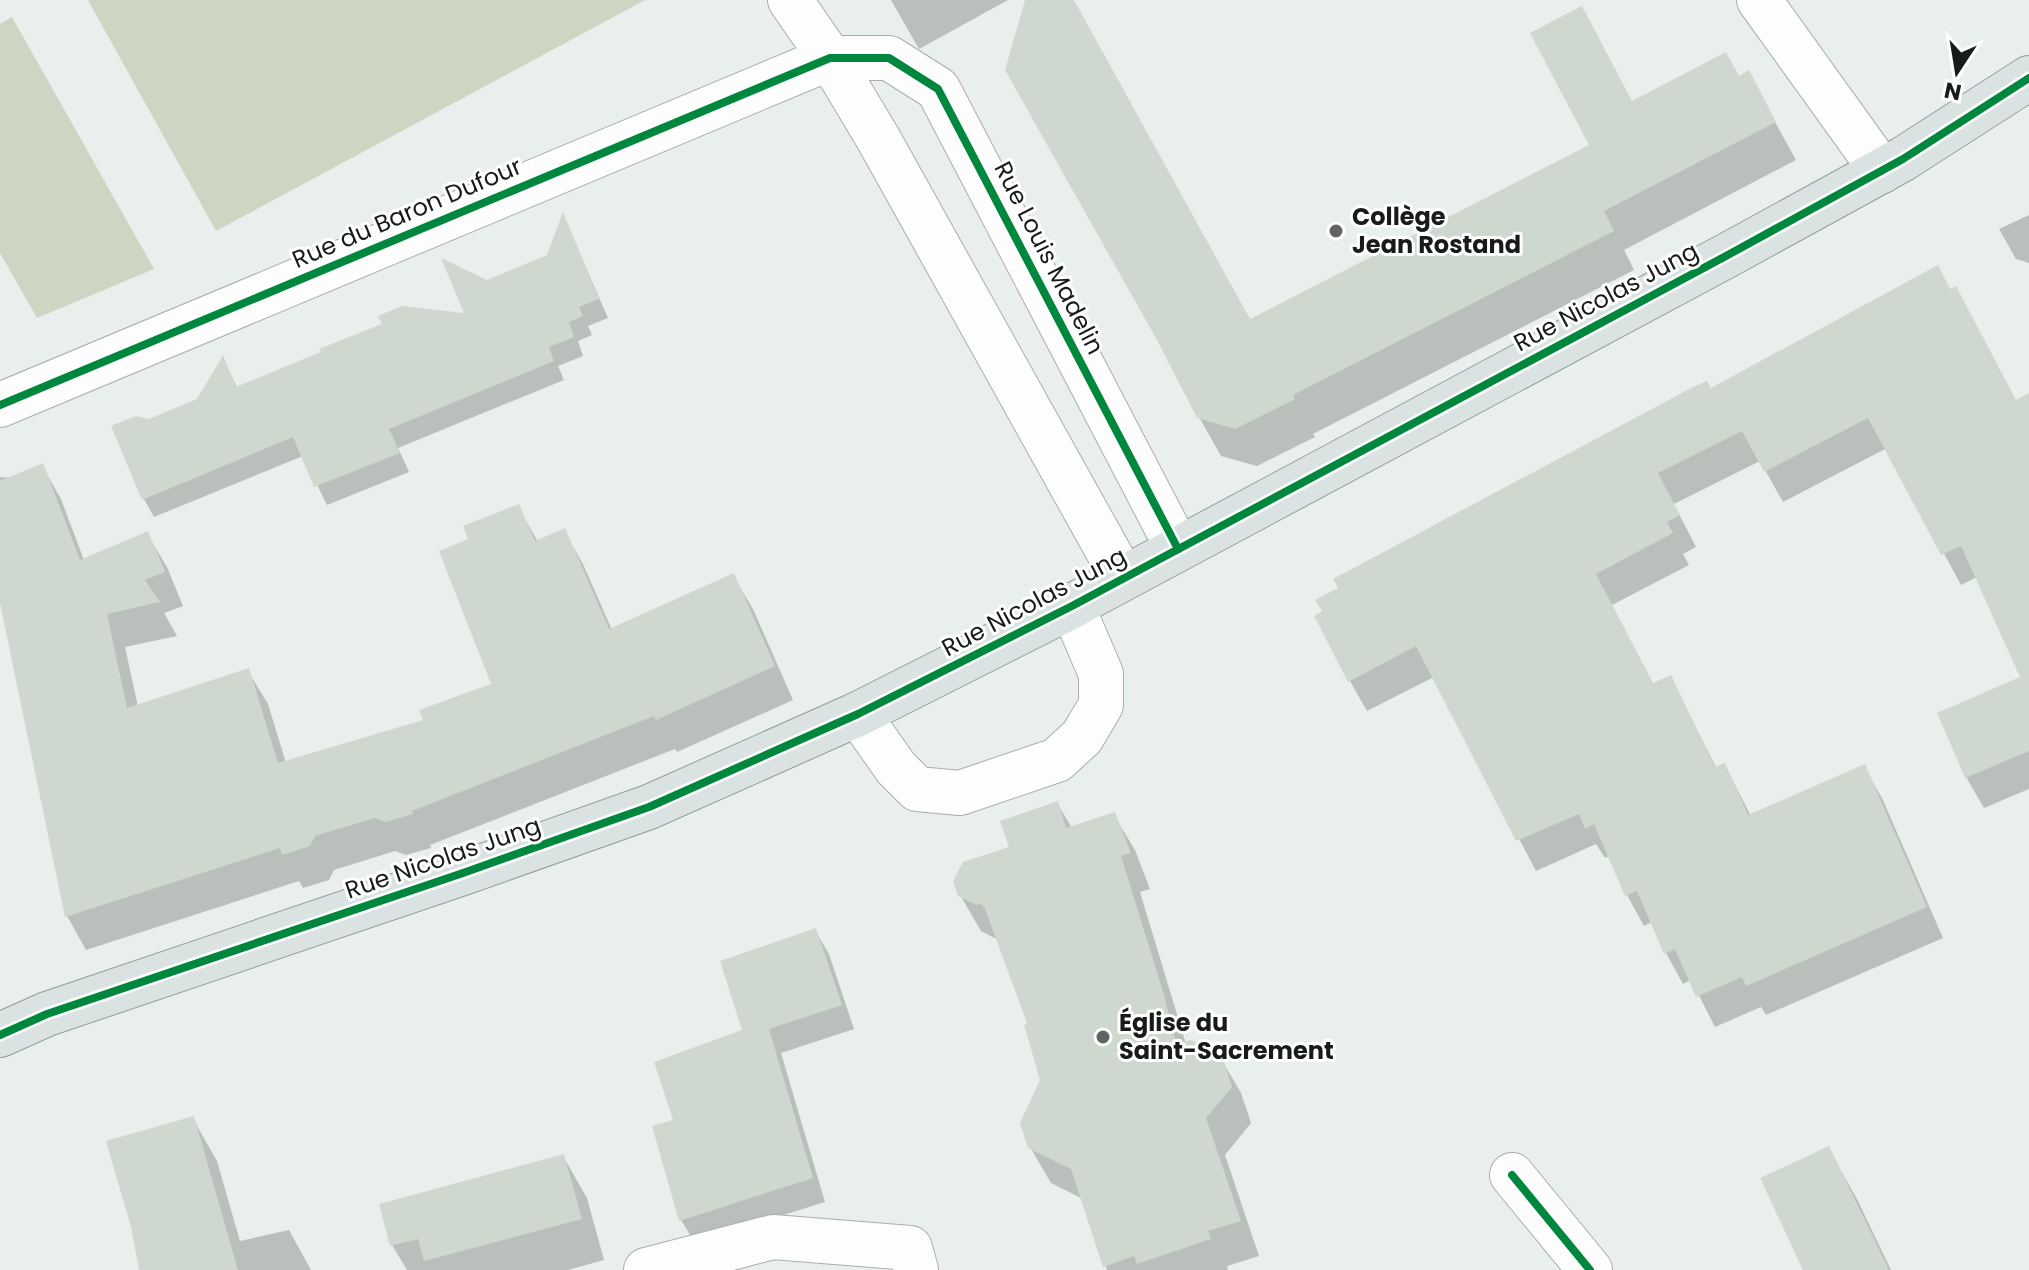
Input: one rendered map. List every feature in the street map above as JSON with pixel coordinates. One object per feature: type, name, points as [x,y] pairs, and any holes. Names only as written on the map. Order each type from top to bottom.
[{"type":"main road","name":"Rue Nicolas Jung","points":[[0,1035],[47,1014],[649,807],[858,714],[1072,606],[1882,171],[2029,78]]},
{"type":"street","points":[[790,0],[830,58],[879,140],[1123,578]]},
{"type":"street","points":[[1759,0],[1882,171]]},
{"type":"street","name":"Rue du Baron Dufour","points":[[0,405],[830,58]]},
{"type":"street","name":"Rue Louis Madelin","points":[[830,58],[889,58],[938,89],[1178,549]]},
{"type":"street","points":[[858,714],[896,768],[917,789],[960,793],[1057,760],[1082,737],[1101,705],[1101,674],[1072,606]]},
{"type":"street","points":[[1512,1175],[1590,1270]]},
{"type":"street","points":[[646,1270],[773,1237],[910,1248],[916,1270]]},
{"type":"green space","points":[[88,0],[645,0],[216,231]]},
{"type":"green space","points":[[12,17],[154,269],[37,318],[0,253],[0,24]]},
{"type":"building","points":[[1025,0],[1074,0],[1250,319],[1589,145],[1530,33],[1582,6],[1632,101],[1726,52],[1739,76],[1749,70],[1776,122],[1604,211],[1614,231],[1293,395],[1295,399],[1235,429],[1197,418],[1157,340],[1005,70]]},
{"type":"building","points":[[563,212],[599,299],[579,307],[583,316],[569,322],[574,337],[549,347],[554,361],[389,429],[400,453],[314,487],[293,437],[142,500],[111,426],[136,416],[149,419],[197,399],[223,355],[236,387],[382,324],[378,316],[402,306],[464,313],[441,258],[487,280],[547,255]]},
{"type":"building","points":[[1938,265],[1950,289],[1956,286],[2016,400],[2029,393],[2029,751],[1965,778],[1937,713],[2020,677],[1961,546],[1941,555],[1868,418],[1764,472],[1742,431],[1658,473],[1680,515],[1667,522],[1673,533],[1596,574],[1653,683],[1671,675],[1715,767],[1725,763],[1748,815],[1865,764],[1927,907],[1746,986],[1742,977],[1696,997],[1675,949],[1664,954],[1637,891],[1625,896],[1594,824],[1585,829],[1579,814],[1516,841],[1416,646],[1348,682],[1314,616],[1322,611],[1315,600],[1338,588],[1333,579],[1693,387],[1707,381],[1711,388]]},
{"type":"building","points":[[43,463],[80,560],[148,531],[165,572],[145,580],[160,602],[107,614],[127,708],[249,668],[278,763],[423,720],[419,710],[491,684],[439,551],[468,539],[463,526],[519,504],[535,541],[565,528],[609,629],[734,573],[775,666],[656,720],[654,716],[412,811],[413,814],[386,822],[375,818],[315,836],[310,846],[282,855],[280,848],[65,917],[0,603],[0,481]]},
{"type":"building","name":"Église du Saint-Sacrement","points":[[1058,801],[1066,828],[1115,812],[1131,853],[1121,856],[1176,1044],[1191,1040],[1222,1055],[1232,1087],[1206,1118],[1241,1221],[1208,1231],[1211,1239],[1137,1264],[1134,1256],[1103,1267],[1071,1169],[1028,1148],[1020,1123],[1040,1080],[1024,1025],[1027,1023],[985,909],[981,904],[976,905],[958,896],[953,881],[963,862],[1009,847],[1000,821]]},
{"type":"building","points":[[816,928],[842,1005],[769,1029],[813,1178],[679,1221],[652,1126],[673,1120],[654,1062],[742,1030],[720,961]]},
{"type":"building","points":[[194,1116],[238,1270],[139,1270],[131,1227],[106,1141]]},
{"type":"building","points":[[1829,1146],[1889,1270],[1803,1270],[1760,1178]]},
{"type":"building","points":[[564,1154],[582,1219],[424,1261],[418,1239],[390,1246],[379,1204]]},
{"type":"cycle path","points":[[0,405],[830,58],[889,58],[938,89],[1178,549]]},
{"type":"cycle path","points":[[0,1035],[47,1014],[649,807],[858,714],[1072,606],[1726,256],[1903,159],[2029,78]]},
{"type":"cycle path","points":[[1512,1175],[1590,1270]]},
{"type":"place","name":"Collège Jean Rostand","points":[[1336,231]]},
{"type":"place","name":"Église du Saint-Sacrement","points":[[1103,1037]]}]
